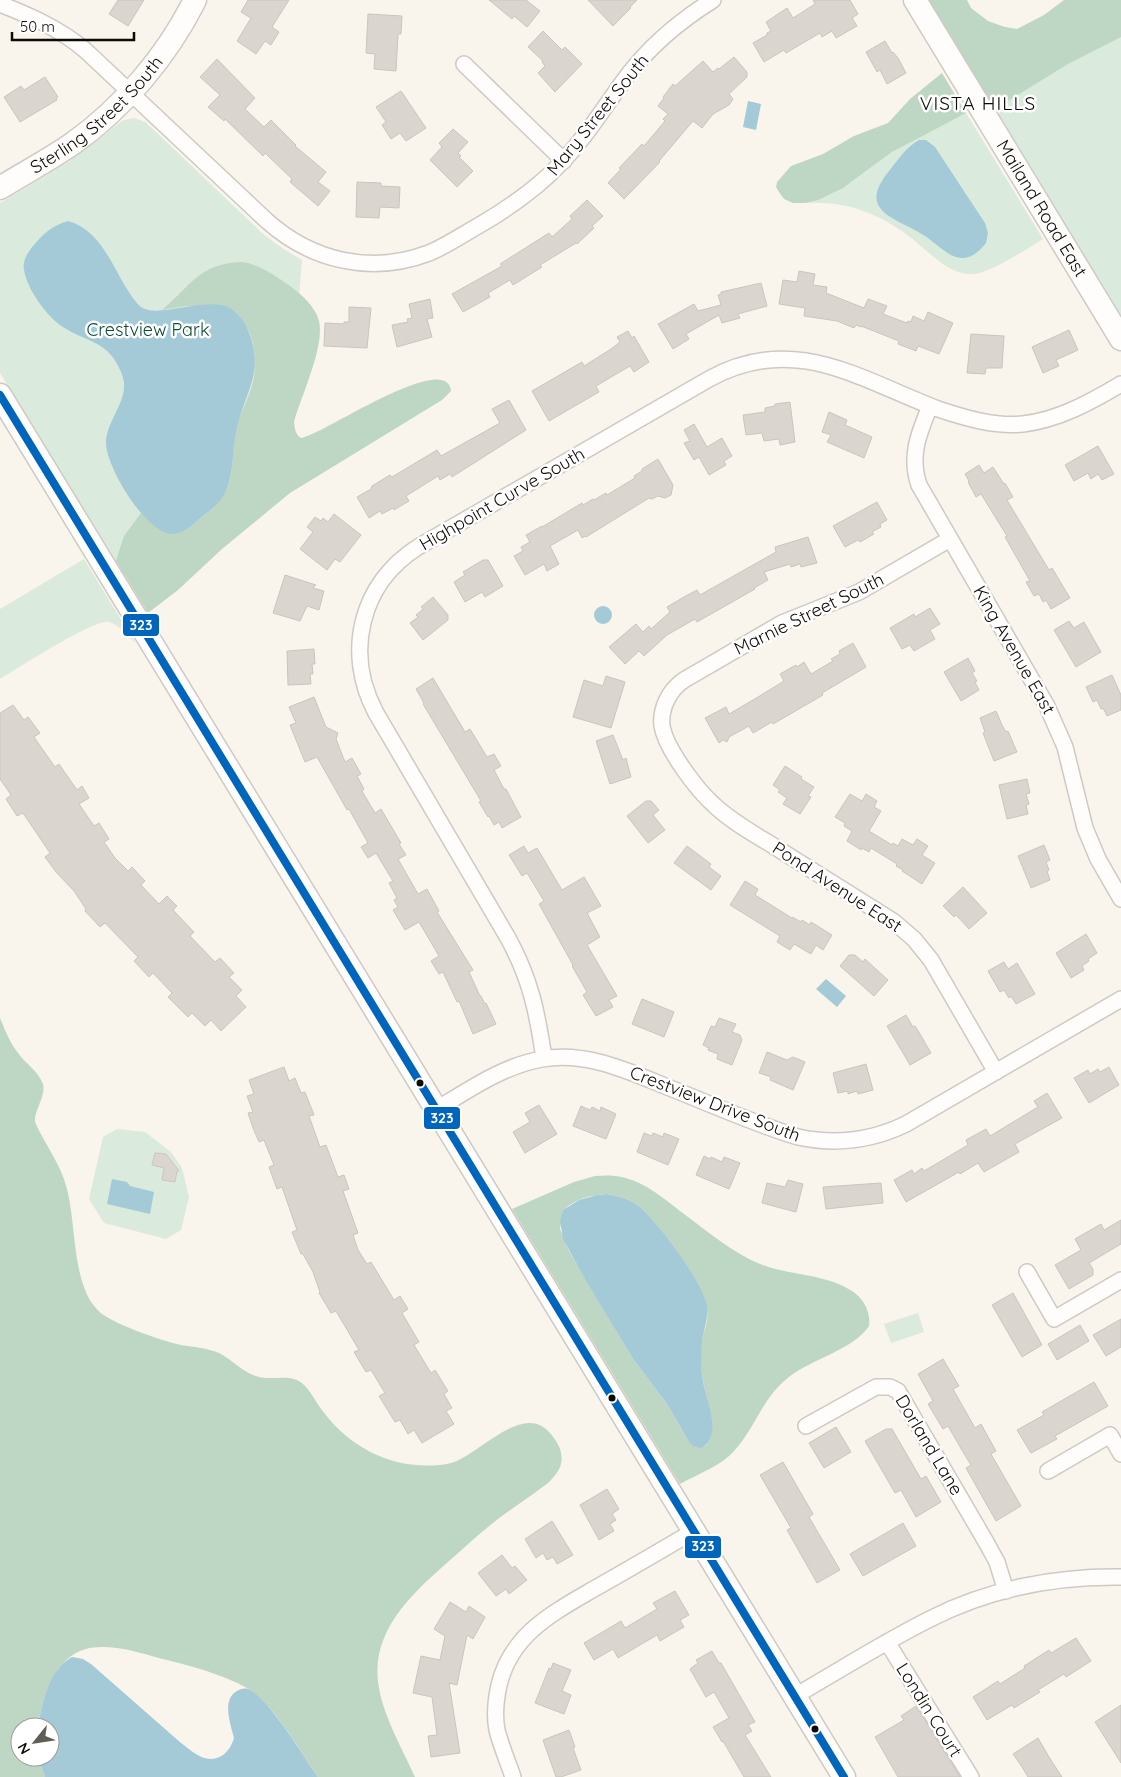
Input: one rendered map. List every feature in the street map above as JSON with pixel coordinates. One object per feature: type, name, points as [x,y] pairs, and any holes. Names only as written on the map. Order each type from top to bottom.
[{"type":"street","name":"Sterling Street South","points":[[0,188],[80,137],[106,116],[131,91],[168,47],[183,24],[195,0]]},
{"type":"street","name":"Mary Street South","points":[[0,4],[46,23],[93,56],[285,236],[312,252],[348,261],[395,261],[415,258],[433,251],[511,206],[535,188],[584,138],[629,74],[646,54],[677,25],[713,0]]},
{"type":"street","name":"Mailand Road East","points":[[915,0],[1121,339]]},
{"type":"street","points":[[464,64],[564,160]]},
{"type":"street","name":"Highpoint Curve South","points":[[544,1058],[534,1001],[519,960],[376,713],[367,694],[360,663],[360,640],[365,613],[378,586],[392,568],[418,548],[709,379],[739,365],[778,358],[817,362],[845,370],[930,406],[960,416],[984,422],[1024,424],[1044,420],[1063,413],[1121,384]]},
{"type":"street","points":[[0,395],[844,1777]]},
{"type":"street","name":"King Avenue East","points":[[930,406],[916,444],[914,458],[915,471],[922,492],[1041,696],[1056,726],[1068,758],[1085,828],[1098,859],[1121,899]]},
{"type":"street","name":"Marnie Street South","points":[[662,721],[668,697],[680,682],[782,623],[860,592],[950,540]]},
{"type":"street","name":"Pond Avenue East","points":[[662,721],[665,737],[682,766],[697,787],[714,805],[739,824],[893,921],[914,939],[935,968],[996,1072]]},
{"type":"street","name":"Crestview Drive South","points":[[437,1110],[500,1072],[544,1058],[579,1058],[614,1066],[798,1137],[828,1142],[864,1139],[890,1131],[1121,999]]},
{"type":"street","points":[[1027,1272],[1054,1319],[1121,1280]]},
{"type":"street","name":"Dorland Lane","points":[[806,1426],[876,1387],[890,1386],[898,1392],[997,1562],[1006,1591]]},
{"type":"street","points":[[1048,1471],[1110,1436],[1121,1454]]},
{"type":"street","points":[[513,1777],[499,1736],[496,1711],[502,1672],[519,1642],[551,1614],[694,1531]]},
{"type":"street","points":[[795,1696],[887,1642],[942,1613],[1006,1591],[1057,1580],[1121,1577]]},
{"type":"street","name":"Londin Court","points":[[887,1642],[971,1777]]},
{"type":"green space","points":[[929,0],[967,0],[971,8],[988,21],[1017,29],[1044,15],[1064,0],[1121,0],[1121,37],[1068,64],[995,109]]},
{"type":"green space","points":[[1121,17],[1121,316],[988,97]]},
{"type":"green space","points":[[942,73],[966,113],[892,152],[843,188],[818,200],[806,203],[793,203],[784,199],[776,187],[777,182],[791,166],[823,154],[854,136],[888,123],[910,99]]},
{"type":"green space","points":[[966,113],[1043,239],[1010,259],[983,272],[965,274],[940,262],[917,242],[880,218],[862,210],[844,206],[826,203],[806,203],[840,189],[900,147]]},
{"type":"green space","name":"Crestview Park","points":[[134,118],[145,122],[262,233],[302,260],[284,484],[126,577],[0,373],[0,203],[70,161],[124,120]]},
{"type":"green space","points":[[242,262],[261,268],[290,286],[311,306],[319,321],[320,332],[316,358],[294,422],[296,433],[301,438],[313,434],[382,398],[429,380],[444,381],[451,391],[442,400],[290,493],[222,549],[178,590],[148,613],[116,561],[124,536],[141,513],[148,520],[182,531],[202,517],[220,500],[230,481],[235,433],[252,386],[255,366],[254,346],[251,336],[242,319],[235,311],[187,306],[162,310],[205,271],[227,264]]},
{"type":"green space","points":[[84,559],[136,644],[117,626],[109,622],[101,623],[73,636],[0,679],[0,609]]},
{"type":"green space","points":[[0,1018],[15,1049],[43,1084],[43,1094],[36,1113],[35,1122],[64,1180],[70,1201],[76,1255],[82,1280],[87,1295],[102,1314],[129,1328],[173,1343],[219,1353],[253,1375],[264,1378],[297,1380],[308,1389],[329,1419],[345,1435],[364,1449],[397,1462],[424,1465],[451,1463],[514,1426],[527,1423],[539,1425],[550,1433],[558,1445],[562,1458],[559,1470],[548,1483],[492,1524],[436,1573],[398,1613],[389,1628],[378,1662],[380,1693],[393,1730],[415,1777],[318,1777],[272,1711],[256,1694],[248,1689],[238,1683],[192,1667],[129,1650],[104,1647],[88,1648],[75,1653],[64,1662],[49,1685],[40,1717],[10,1717],[10,1767],[42,1767],[45,1777],[0,1777]]},
{"type":"green space","points":[[117,1129],[145,1132],[171,1152],[182,1168],[189,1197],[181,1230],[166,1239],[104,1223],[89,1199],[103,1137]]},
{"type":"green space","points":[[595,1176],[609,1176],[624,1178],[642,1185],[660,1195],[740,1254],[771,1268],[830,1281],[852,1291],[866,1306],[869,1326],[853,1341],[789,1377],[773,1393],[749,1431],[729,1456],[680,1484],[512,1209],[574,1182]],"holes":[[[607,1194],[626,1199],[636,1204],[645,1212],[679,1253],[704,1299],[707,1323],[701,1346],[701,1366],[712,1423],[710,1440],[705,1446],[689,1442],[667,1404],[633,1359],[568,1249],[560,1229],[563,1210],[568,1206],[578,1200]]]},
{"type":"green space","points":[[918,1313],[924,1332],[891,1343],[884,1324]]},
{"type":"water","points":[[748,101],[761,104],[756,130],[743,127]]},
{"type":"water","points":[[919,140],[926,140],[935,147],[985,223],[988,233],[986,243],[972,256],[961,258],[951,255],[925,236],[883,212],[878,205],[876,196],[880,185],[902,154]]},
{"type":"water","points":[[68,221],[88,231],[96,239],[109,257],[130,294],[141,307],[158,311],[207,304],[228,307],[243,320],[248,330],[255,358],[254,371],[236,432],[228,486],[217,505],[181,532],[174,534],[163,532],[152,524],[130,498],[113,468],[106,443],[107,434],[124,391],[124,381],[116,362],[110,354],[96,343],[63,327],[51,317],[29,286],[24,263],[31,248],[49,230]]},
{"type":"water","points":[[599,606],[607,606],[612,611],[610,622],[599,624],[594,619],[594,611]]},
{"type":"water","points":[[826,979],[846,996],[837,1007],[816,989]]},
{"type":"water","points":[[112,1179],[127,1182],[130,1186],[154,1192],[150,1214],[107,1204]]},
{"type":"water","points":[[607,1194],[622,1197],[633,1202],[655,1222],[686,1264],[706,1302],[707,1318],[702,1343],[702,1367],[703,1381],[713,1427],[708,1443],[701,1448],[693,1446],[689,1442],[667,1404],[633,1359],[563,1239],[560,1221],[563,1210],[579,1200]]},
{"type":"water","points":[[72,1657],[83,1659],[91,1664],[181,1743],[195,1754],[211,1759],[227,1752],[234,1738],[228,1713],[229,1700],[237,1691],[248,1689],[256,1694],[275,1715],[318,1777],[45,1777],[42,1767],[60,1767],[60,1717],[40,1717],[44,1697],[52,1678],[64,1662]]},
{"type":"building","points":[[118,0],[144,0],[128,26],[109,14]]},
{"type":"building","points":[[248,0],[289,0],[272,27],[279,32],[271,45],[265,41],[256,54],[237,41],[251,18],[241,12]]},
{"type":"building","points":[[489,0],[526,0],[540,11],[527,27],[514,16],[512,19]]},
{"type":"building","points":[[588,0],[637,0],[613,26]]},
{"type":"building","points":[[813,0],[850,0],[858,14],[852,18],[857,26],[836,38],[832,31],[822,37],[820,33],[786,53],[784,50],[764,62],[753,43],[771,31],[766,22],[787,8],[793,18],[815,4]]},
{"type":"building","points":[[368,14],[402,16],[401,34],[398,34],[396,71],[374,69],[375,54],[366,53]]},
{"type":"building","points":[[543,31],[562,50],[565,47],[582,64],[555,92],[538,73],[545,66],[543,61],[528,47]]},
{"type":"building","points":[[885,41],[892,53],[898,58],[906,73],[887,84],[880,70],[877,72],[866,52]]},
{"type":"building","points":[[734,57],[747,72],[747,77],[729,94],[733,99],[729,105],[713,114],[702,128],[693,121],[660,162],[624,199],[608,183],[621,169],[619,168],[642,144],[644,146],[665,121],[663,119],[668,114],[658,106],[673,84],[675,86],[703,61],[713,72]]},
{"type":"building","points":[[217,59],[255,98],[245,109],[264,127],[271,120],[295,146],[326,172],[318,182],[330,191],[318,206],[290,182],[292,179],[265,153],[263,156],[225,119],[224,121],[208,107],[220,95],[200,77]]},
{"type":"building","points":[[45,77],[58,97],[56,98],[57,100],[20,122],[4,97],[21,86],[24,90]]},
{"type":"building","points":[[401,91],[426,128],[406,141],[400,133],[391,139],[382,125],[386,122],[376,107]]},
{"type":"building","points":[[453,129],[468,142],[458,153],[461,156],[459,157],[473,171],[457,187],[430,160],[442,147],[439,143]]},
{"type":"building","points":[[357,182],[381,183],[381,186],[400,187],[399,208],[380,207],[379,218],[356,217]]},
{"type":"building","points":[[587,200],[603,216],[592,226],[594,228],[577,244],[540,265],[542,267],[513,285],[510,280],[488,293],[490,297],[463,312],[452,294],[502,266],[500,264],[549,233],[552,237],[572,219],[570,216]]},
{"type":"building","points":[[799,271],[815,274],[813,285],[827,287],[826,293],[864,308],[868,299],[887,306],[883,314],[907,323],[908,321],[911,322],[913,316],[924,321],[928,312],[953,323],[939,354],[918,346],[916,351],[898,344],[899,341],[861,326],[856,325],[854,328],[837,321],[804,316],[805,308],[779,304],[783,280],[797,282]]},
{"type":"building","points":[[761,283],[767,306],[738,314],[740,318],[722,323],[719,315],[686,334],[689,339],[673,349],[658,324],[694,304],[698,311],[721,305],[718,295],[721,292]]},
{"type":"building","points":[[430,299],[433,318],[427,319],[432,337],[397,347],[392,325],[408,322],[407,319],[412,318],[409,304]]},
{"type":"building","points":[[349,307],[371,308],[367,348],[324,346],[325,323],[344,324],[344,322],[349,322]]},
{"type":"building","points":[[1069,330],[1078,350],[1056,360],[1059,366],[1043,373],[1032,347]]},
{"type":"building","points":[[628,331],[632,338],[634,336],[649,362],[634,372],[630,366],[596,386],[599,392],[549,421],[532,391],[582,362],[584,366],[620,342],[617,337]]},
{"type":"building","points":[[971,334],[1004,336],[1002,368],[986,368],[985,374],[967,373]]},
{"type":"building","points":[[509,400],[526,430],[452,477],[450,474],[440,480],[438,476],[406,496],[409,501],[394,510],[393,508],[382,514],[380,511],[369,518],[357,497],[390,475],[392,477],[437,450],[441,456],[500,423],[492,409]]},
{"type":"building","points":[[790,402],[795,442],[780,445],[779,439],[764,441],[762,433],[746,435],[743,415],[765,412],[765,408],[775,406],[775,404]]},
{"type":"building","points":[[829,412],[847,420],[845,425],[872,437],[864,458],[827,442],[831,435],[822,432]]},
{"type":"building","points":[[694,424],[707,447],[722,438],[732,456],[724,461],[726,465],[709,475],[699,457],[694,460],[684,443],[690,441],[684,430]]},
{"type":"building","points":[[1098,446],[1114,474],[1102,480],[1098,474],[1091,479],[1088,473],[1074,481],[1065,465]]},
{"type":"building","points":[[658,459],[673,485],[671,495],[665,498],[658,496],[652,499],[649,498],[586,537],[582,538],[578,530],[550,546],[559,564],[547,571],[544,564],[525,575],[514,556],[523,551],[521,547],[530,542],[526,535],[582,503],[583,505],[606,493],[607,495],[635,478],[634,476],[642,471],[642,469]]},
{"type":"building","points":[[979,465],[984,473],[993,467],[1005,483],[1013,497],[1007,500],[1049,570],[1052,568],[1070,598],[1051,609],[1046,600],[1043,602],[1039,594],[1034,596],[1026,582],[1030,581],[1005,537],[1007,536],[981,494],[976,497],[968,482],[965,474]]},
{"type":"building","points":[[877,502],[887,520],[880,524],[881,527],[872,532],[874,534],[860,542],[858,540],[845,547],[833,526]]},
{"type":"building","points":[[334,514],[361,535],[340,562],[335,559],[327,570],[300,549],[313,532],[307,527],[315,517],[321,521],[323,518],[328,522]]},
{"type":"building","points":[[808,537],[817,563],[801,567],[800,564],[791,567],[790,564],[764,572],[768,580],[755,589],[697,622],[695,619],[667,635],[644,656],[639,651],[625,664],[609,647],[636,624],[643,632],[649,626],[651,629],[670,612],[667,607],[684,597],[697,590],[700,595],[776,552],[775,547]]},
{"type":"building","points":[[483,560],[488,560],[503,586],[485,597],[482,592],[465,602],[454,582],[465,575],[463,572]]},
{"type":"building","points":[[285,575],[316,585],[313,588],[324,591],[319,610],[307,606],[300,621],[273,613]]},
{"type":"building","points":[[433,597],[448,615],[448,620],[423,640],[410,623],[418,617],[416,615],[423,609],[421,607]]},
{"type":"building","points":[[930,608],[940,624],[930,630],[935,639],[914,651],[910,645],[902,649],[890,628],[914,614],[915,617]]},
{"type":"building","points":[[1069,621],[1074,628],[1084,622],[1101,652],[1076,667],[1054,630]]},
{"type":"building","points":[[853,643],[866,667],[773,724],[772,722],[753,733],[749,726],[729,737],[727,742],[723,740],[719,743],[705,718],[726,707],[729,714],[784,681],[780,674],[796,665],[797,667],[804,662],[811,674],[833,661],[831,659],[840,654],[839,651]]},
{"type":"building","points":[[314,649],[315,664],[312,664],[313,674],[310,674],[311,684],[288,685],[287,651]]},
{"type":"building","points":[[968,658],[975,671],[972,673],[977,681],[975,682],[979,690],[961,701],[944,672]]},
{"type":"building","points":[[1112,675],[1121,695],[1121,710],[1107,716],[1097,700],[1093,702],[1086,687]]},
{"type":"building","points":[[606,676],[625,682],[611,728],[573,717],[584,680],[603,686]]},
{"type":"building","points":[[433,678],[465,732],[470,729],[487,757],[494,754],[501,766],[494,770],[521,817],[502,828],[499,822],[494,825],[488,817],[479,802],[481,801],[416,689]]},
{"type":"building","points":[[314,697],[326,727],[338,733],[336,739],[345,762],[352,758],[361,774],[357,776],[364,789],[362,791],[375,813],[381,809],[401,843],[399,844],[406,855],[398,859],[418,894],[427,889],[439,911],[437,912],[473,970],[469,972],[496,1024],[473,1034],[459,1001],[457,1002],[443,972],[439,974],[431,961],[439,956],[419,922],[405,930],[393,910],[398,907],[394,900],[397,898],[389,883],[393,881],[376,853],[368,858],[361,847],[368,843],[317,757],[305,762],[290,725],[296,723],[289,707]]},
{"type":"building","points":[[13,705],[24,720],[28,717],[40,733],[34,737],[55,767],[59,764],[77,790],[82,786],[89,798],[79,804],[94,826],[99,823],[109,839],[104,842],[115,858],[128,871],[132,867],[145,881],[141,885],[159,904],[167,896],[177,906],[173,910],[194,932],[190,936],[215,962],[220,958],[234,973],[229,977],[242,990],[236,996],[246,1007],[221,1031],[211,1020],[205,1026],[192,1013],[188,1017],[168,997],[172,993],[153,973],[149,977],[134,961],[138,957],[105,923],[100,927],[85,911],[86,909],[74,891],[45,857],[50,853],[23,813],[17,816],[6,799],[11,795],[0,779],[0,713]]},
{"type":"building","points":[[996,711],[1006,732],[1008,731],[1017,752],[994,761],[983,733],[985,732],[980,718]]},
{"type":"building","points":[[613,735],[623,760],[626,758],[631,777],[610,784],[596,741]]},
{"type":"building","points":[[785,766],[814,787],[808,796],[811,797],[800,814],[783,804],[787,798],[778,792],[780,790],[773,785]]},
{"type":"building","points":[[1027,779],[1030,793],[1026,794],[1029,804],[1026,805],[1028,814],[1007,819],[999,785]]},
{"type":"building","points":[[850,794],[862,801],[866,794],[877,801],[874,807],[881,811],[869,831],[892,845],[893,843],[898,846],[902,839],[913,845],[917,839],[928,846],[922,855],[935,863],[922,884],[902,871],[896,866],[897,864],[871,848],[869,852],[862,848],[861,850],[847,841],[852,831],[844,826],[845,823],[835,817]]},
{"type":"building","points":[[646,801],[651,801],[659,810],[653,815],[665,830],[648,843],[627,816]]},
{"type":"building","points":[[1044,845],[1050,860],[1046,862],[1050,880],[1031,888],[1018,856]]},
{"type":"building","points":[[524,846],[528,853],[537,848],[562,890],[584,877],[601,906],[587,913],[600,937],[587,945],[617,996],[609,1000],[613,1007],[596,1016],[583,995],[587,992],[539,904],[544,901],[527,873],[522,876],[509,855]]},
{"type":"building","points":[[687,846],[711,864],[709,867],[721,876],[711,890],[674,863]]},
{"type":"building","points":[[745,881],[758,889],[755,895],[792,918],[801,922],[802,920],[810,925],[811,922],[832,935],[823,950],[816,945],[811,954],[794,944],[790,950],[777,942],[780,936],[730,905]]},
{"type":"building","points":[[963,887],[987,913],[969,929],[956,915],[954,917],[943,906]]},
{"type":"building","points":[[1086,934],[1097,953],[1082,966],[1084,970],[1071,978],[1056,953]]},
{"type":"building","points":[[849,955],[855,955],[863,962],[865,959],[888,980],[874,996],[840,966]]},
{"type":"building","points":[[1004,962],[1008,969],[1017,963],[1035,994],[1016,1004],[1004,990],[1000,992],[988,971]]},
{"type":"building","points":[[642,999],[674,1012],[664,1037],[632,1024]]},
{"type":"building","points":[[906,1015],[931,1053],[910,1065],[887,1026]]},
{"type":"building","points":[[719,1018],[736,1024],[732,1032],[740,1035],[742,1040],[732,1065],[717,1059],[718,1054],[708,1050],[709,1048],[703,1045],[711,1026],[715,1027]]},
{"type":"building","points":[[767,1052],[787,1060],[793,1057],[805,1062],[793,1090],[770,1080],[771,1077],[759,1073]]},
{"type":"building","points":[[866,1064],[873,1090],[858,1094],[857,1091],[848,1094],[848,1091],[838,1093],[833,1073]]},
{"type":"building","points":[[284,1067],[289,1081],[295,1078],[301,1093],[305,1092],[314,1115],[309,1116],[320,1147],[326,1145],[338,1177],[344,1175],[349,1189],[343,1191],[358,1233],[353,1235],[358,1250],[367,1264],[371,1262],[394,1300],[400,1296],[408,1309],[402,1313],[419,1342],[414,1345],[431,1373],[435,1370],[448,1391],[444,1394],[452,1408],[446,1411],[454,1424],[422,1443],[414,1430],[408,1434],[400,1420],[395,1422],[379,1396],[385,1393],[371,1370],[366,1372],[354,1352],[359,1350],[336,1311],[331,1313],[319,1293],[313,1272],[303,1254],[301,1254],[292,1232],[297,1230],[282,1187],[277,1189],[269,1167],[274,1165],[264,1140],[259,1142],[253,1128],[248,1113],[253,1112],[247,1096],[254,1094],[249,1080]]},
{"type":"building","points":[[1109,1067],[1119,1085],[1089,1103],[1074,1078],[1088,1070],[1090,1074],[1098,1069],[1100,1072]]},
{"type":"building","points":[[1047,1093],[1062,1118],[1015,1144],[1019,1152],[984,1172],[978,1163],[906,1202],[894,1180],[912,1170],[914,1174],[922,1168],[924,1171],[968,1145],[966,1140],[986,1129],[990,1136],[1038,1107],[1034,1101]]},
{"type":"building","points":[[539,1105],[557,1134],[525,1153],[513,1132],[530,1122],[525,1113]]},
{"type":"building","points":[[581,1106],[590,1110],[592,1107],[600,1111],[601,1107],[616,1114],[606,1139],[573,1126]]},
{"type":"building","points":[[644,1133],[652,1136],[653,1133],[663,1137],[664,1133],[679,1139],[668,1165],[637,1152]]},
{"type":"building","points":[[155,1153],[166,1154],[179,1171],[177,1171],[175,1182],[162,1180],[164,1168],[152,1165]]},
{"type":"building","points":[[704,1156],[722,1162],[724,1157],[740,1163],[729,1189],[696,1175]]},
{"type":"building","points":[[788,1180],[803,1184],[796,1212],[762,1203],[767,1183],[785,1187]]},
{"type":"building","points":[[881,1183],[883,1203],[826,1209],[823,1187]]},
{"type":"building","points":[[1121,1220],[1121,1244],[1089,1263],[1093,1269],[1093,1275],[1069,1289],[1055,1265],[1081,1250],[1075,1239],[1101,1224],[1104,1230]]},
{"type":"building","points":[[1013,1293],[1042,1345],[1022,1357],[992,1305]]},
{"type":"building","points":[[1121,1319],[1121,1347],[1106,1356],[1093,1335]]},
{"type":"building","points":[[1080,1325],[1089,1341],[1057,1360],[1048,1344]]},
{"type":"building","points":[[943,1359],[959,1386],[953,1389],[975,1428],[981,1424],[996,1451],[991,1454],[1021,1506],[996,1521],[966,1468],[971,1465],[948,1426],[943,1429],[928,1404],[933,1401],[918,1374]]},
{"type":"building","points":[[1094,1382],[1108,1406],[1055,1436],[1057,1439],[1031,1453],[1017,1430],[1044,1415],[1042,1412]]},
{"type":"building","points":[[836,1427],[851,1452],[824,1468],[809,1443]]},
{"type":"building","points":[[886,1429],[892,1429],[921,1479],[926,1476],[941,1502],[916,1517],[901,1490],[895,1493],[865,1441]]},
{"type":"building","points":[[783,1462],[813,1514],[809,1517],[840,1570],[817,1583],[787,1530],[791,1528],[760,1475]]},
{"type":"building","points":[[607,1489],[619,1509],[612,1514],[616,1520],[610,1524],[614,1531],[599,1540],[580,1505]]},
{"type":"building","points":[[552,1521],[573,1555],[557,1564],[553,1557],[547,1560],[543,1553],[536,1558],[525,1539]]},
{"type":"building","points":[[903,1523],[916,1546],[863,1576],[850,1554]]},
{"type":"building","points":[[502,1555],[512,1568],[515,1566],[527,1580],[509,1594],[506,1589],[496,1596],[478,1573]]},
{"type":"building","points":[[675,1591],[689,1615],[680,1620],[684,1627],[660,1641],[657,1635],[618,1658],[613,1649],[594,1660],[584,1643],[621,1621],[625,1628],[657,1609],[653,1603]]},
{"type":"building","points":[[450,1602],[466,1612],[469,1606],[485,1617],[473,1639],[467,1635],[457,1685],[449,1683],[460,1753],[431,1757],[428,1736],[437,1735],[432,1697],[413,1693],[421,1656],[440,1660],[445,1636],[434,1629]]},
{"type":"building","points":[[1076,1638],[1091,1661],[1066,1677],[1064,1674],[1014,1708],[1012,1705],[987,1720],[973,1697],[998,1681],[1000,1684],[1049,1650],[1051,1653]]},
{"type":"building","points":[[712,1651],[755,1722],[748,1725],[752,1731],[745,1735],[771,1777],[744,1777],[713,1727],[729,1718],[714,1692],[706,1697],[690,1669],[698,1663],[696,1660]]},
{"type":"building","points":[[553,1663],[571,1670],[562,1691],[571,1695],[564,1714],[535,1703],[549,1668],[551,1669]]},
{"type":"building","points":[[1121,1705],[1121,1763],[1095,1722]]},
{"type":"building","points":[[916,1706],[960,1777],[898,1777],[875,1737],[904,1720],[901,1716]]},
{"type":"building","points":[[569,1730],[581,1770],[556,1777],[543,1740]]},
{"type":"building","points":[[1038,1738],[1062,1777],[1028,1777],[1013,1754]]},
{"type":"transit line","name":"323","points":[[0,395],[844,1777]]},
{"type":"district","name":"VISTA HILLS","points":[[978,103]]}]
